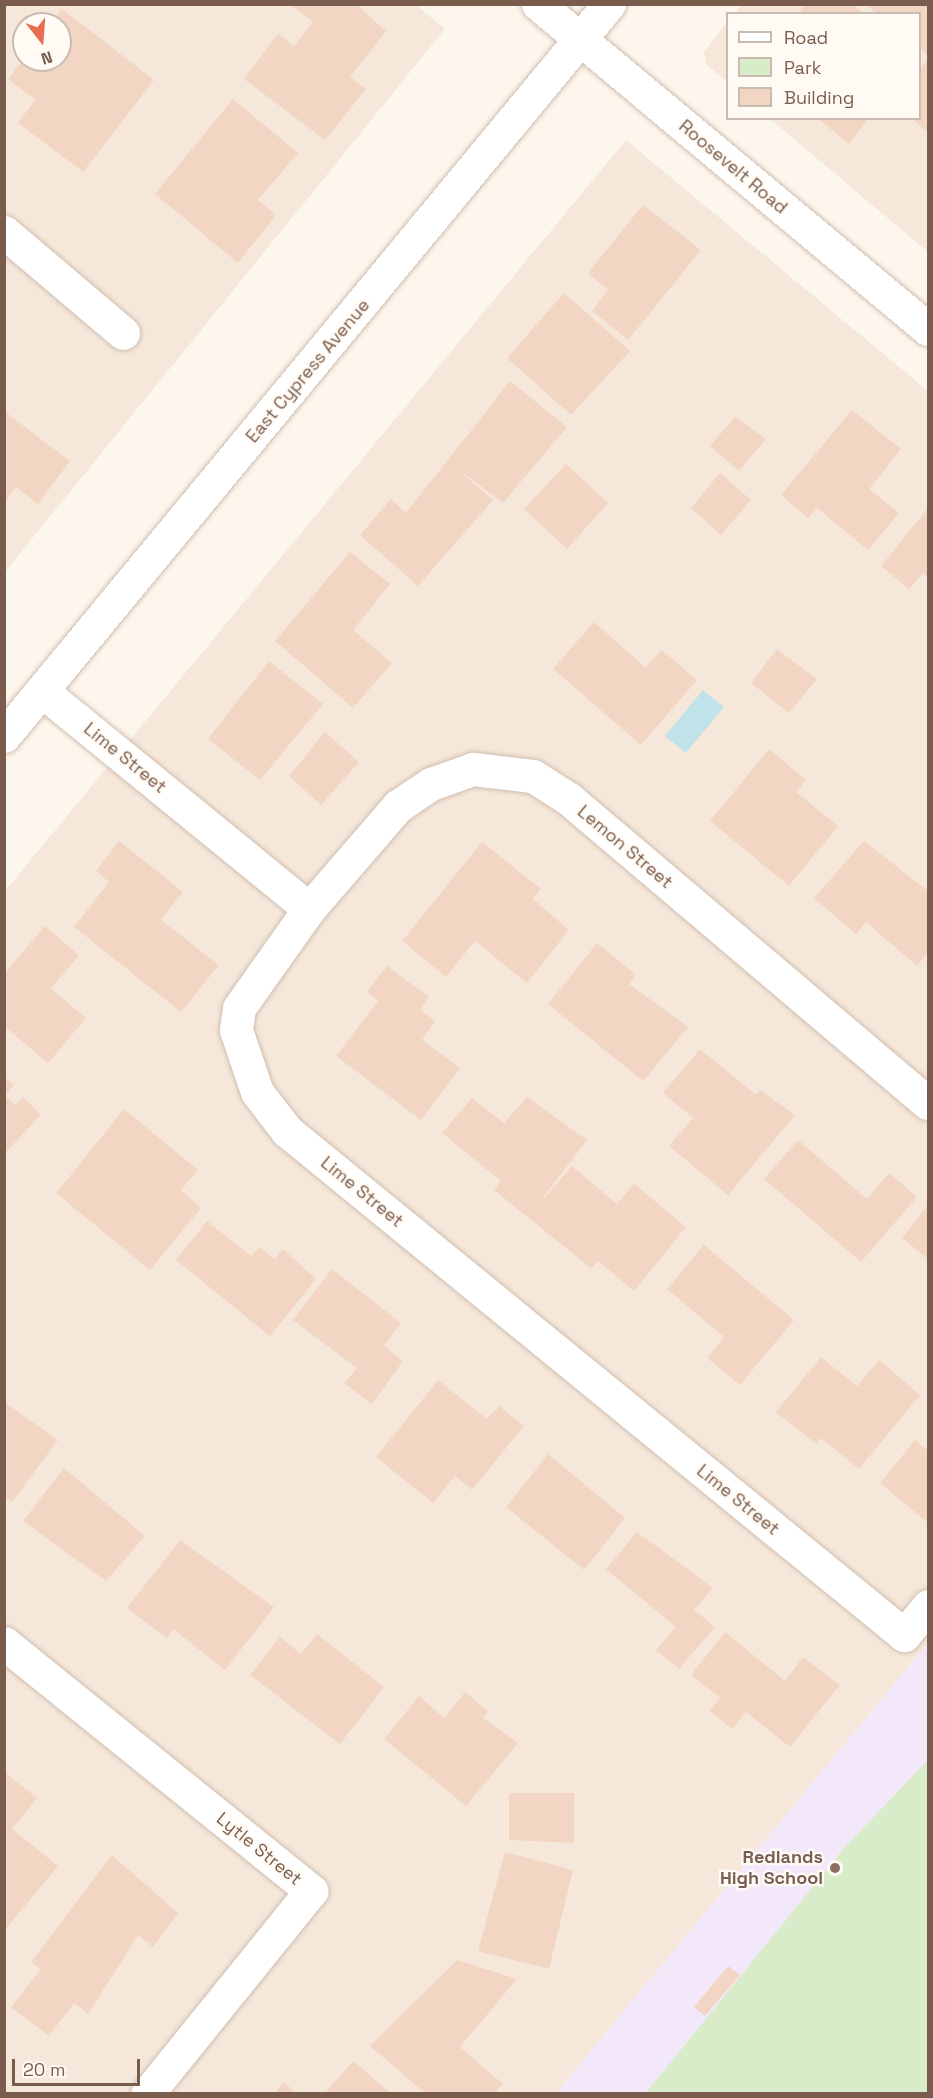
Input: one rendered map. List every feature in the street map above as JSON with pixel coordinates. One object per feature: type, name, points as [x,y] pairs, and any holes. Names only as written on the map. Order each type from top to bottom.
[{"type":"street","name":"Roosevelt Road","points":[[537,4],[928,329]]},
{"type":"street","name":"East Cypress Avenue","points":[[4,736],[609,4]]},
{"type":"street","points":[[4,232],[123,333]]},
{"type":"street","name":"Lime Street","points":[[42,691],[309,909],[239,1008],[236,1030],[240,1049],[266,1109],[287,1131],[904,1635],[928,1606]]},
{"type":"street","name":"Lemon Street","points":[[309,909],[398,806],[431,784],[473,769],[533,776],[569,800],[928,1103]]},
{"type":"street","name":"Lytle Street","points":[[4,1643],[310,1891],[147,2094]]},
{"type":"shaded area","points":[[742,4],[928,5],[928,252],[771,120],[921,120],[921,12],[736,12]]},
{"type":"shaded area","points":[[5,5],[416,5],[445,29],[5,572]]},
{"type":"shaded area","points":[[726,23],[726,81],[706,64],[704,52]]},
{"type":"shaded area","points":[[626,140],[928,391],[928,1643],[556,2093],[5,2094],[5,891]]},
{"type":"shaded area","name":"Redlands High School","points":[[928,1643],[928,2093],[556,2093]]},
{"type":"green space","points":[[928,1760],[928,2093],[645,2094],[845,1847]]},
{"type":"water","points":[[703,690],[724,707],[686,753],[665,736]]},
{"type":"building","points":[[290,4],[356,4],[386,31],[350,77],[366,89],[325,140],[244,79],[278,34],[294,46],[313,22]]},
{"type":"building","points":[[805,4],[852,4],[862,12],[799,12]]},
{"type":"building","points":[[866,4],[928,4],[928,55],[921,49],[921,12],[875,12]]},
{"type":"building","points":[[72,17],[154,80],[83,172],[18,123],[35,100],[8,79],[14,72],[72,72]]},
{"type":"building","points":[[928,59],[928,129],[926,131],[913,120],[921,120],[921,68]]},
{"type":"building","points":[[233,99],[298,153],[258,200],[276,215],[238,263],[155,194]]},
{"type":"building","points":[[819,120],[867,120],[849,144]]},
{"type":"building","points":[[643,205],[701,250],[628,340],[592,311],[608,290],[588,273]]},
{"type":"building","points":[[564,293],[630,351],[571,415],[507,358]]},
{"type":"building","points":[[510,381],[567,427],[503,503],[455,467],[493,500],[418,586],[360,535],[391,499],[406,513]]},
{"type":"building","points":[[852,410],[901,449],[869,489],[899,513],[868,550],[817,508],[808,518],[781,495]]},
{"type":"building","points":[[4,411],[70,461],[38,504],[16,487],[4,503]]},
{"type":"building","points":[[735,417],[766,439],[739,471],[710,446]]},
{"type":"building","points":[[566,464],[608,503],[567,549],[524,509]]},
{"type":"building","points":[[720,473],[751,500],[721,535],[691,508]]},
{"type":"building","points":[[928,508],[928,578],[923,573],[909,589],[881,566]]},
{"type":"building","points":[[350,552],[390,584],[353,630],[392,663],[353,708],[275,641]]},
{"type":"building","points":[[594,622],[645,667],[662,650],[697,680],[641,745],[553,669]]},
{"type":"building","points":[[777,649],[817,679],[789,713],[751,683]]},
{"type":"building","points":[[269,661],[323,704],[260,780],[208,739]]},
{"type":"building","points":[[325,732],[359,762],[321,805],[289,776]]},
{"type":"building","points":[[769,749],[806,780],[796,792],[838,826],[789,886],[710,821]]},
{"type":"building","points":[[119,841],[183,892],[161,920],[219,965],[181,1012],[74,927],[109,882],[96,871]]},
{"type":"building","points":[[864,841],[928,891],[928,952],[917,966],[866,922],[856,934],[814,898]]},
{"type":"building","points":[[482,842],[541,889],[533,899],[569,930],[527,983],[475,941],[446,977],[402,941]]},
{"type":"building","points":[[45,926],[79,955],[51,989],[86,1018],[48,1063],[4,1026],[4,974]]},
{"type":"building","points":[[597,943],[636,975],[629,984],[688,1027],[643,1081],[548,1004]]},
{"type":"building","points":[[387,966],[429,997],[420,1009],[435,1021],[422,1040],[460,1068],[421,1120],[336,1056],[378,1001],[367,992]]},
{"type":"building","points":[[700,1049],[756,1095],[760,1090],[795,1115],[728,1195],[669,1146],[693,1118],[663,1093]]},
{"type":"building","points":[[4,1077],[14,1085],[5,1096],[15,1105],[23,1097],[41,1115],[4,1154]]},
{"type":"building","points":[[527,1097],[587,1140],[536,1207],[572,1166],[617,1204],[634,1184],[686,1227],[634,1291],[598,1261],[591,1268],[494,1190],[501,1181],[442,1133],[472,1098],[504,1123]]},
{"type":"building","points":[[124,1109],[198,1170],[181,1190],[201,1208],[150,1270],[56,1193]]},
{"type":"building","points":[[798,1140],[867,1199],[889,1173],[917,1197],[861,1262],[764,1179]]},
{"type":"building","points":[[928,1205],[928,1259],[902,1238]]},
{"type":"building","points":[[207,1221],[251,1256],[259,1247],[275,1259],[283,1249],[316,1279],[270,1336],[176,1260]]},
{"type":"building","points":[[704,1245],[794,1320],[740,1385],[707,1358],[724,1337],[667,1289]]},
{"type":"building","points":[[332,1269],[401,1323],[384,1346],[403,1361],[372,1404],[344,1383],[357,1368],[293,1320]]},
{"type":"building","points":[[821,1357],[857,1386],[879,1360],[920,1395],[859,1469],[821,1438],[816,1444],[776,1412]]},
{"type":"building","points":[[438,1380],[487,1419],[499,1406],[524,1426],[472,1490],[455,1476],[433,1503],[376,1457]]},
{"type":"building","points":[[4,1402],[58,1440],[12,1502],[4,1496]]},
{"type":"building","points":[[915,1440],[928,1451],[928,1523],[880,1483]]},
{"type":"building","points":[[548,1454],[625,1518],[584,1570],[506,1507]]},
{"type":"building","points":[[64,1468],[145,1536],[106,1581],[23,1521]]},
{"type":"building","points":[[637,1532],[713,1588],[694,1610],[715,1627],[679,1669],[656,1650],[676,1627],[606,1569]]},
{"type":"building","points":[[180,1540],[274,1607],[225,1670],[173,1629],[167,1638],[127,1608]]},
{"type":"building","points":[[725,1632],[785,1681],[803,1657],[840,1685],[790,1747],[746,1712],[732,1729],[710,1711],[720,1698],[691,1675]]},
{"type":"building","points":[[317,1634],[384,1687],[340,1744],[250,1675],[280,1637],[301,1654]]},
{"type":"building","points":[[465,1692],[488,1711],[483,1718],[518,1743],[466,1806],[384,1739],[419,1696],[444,1718]]},
{"type":"building","points":[[4,1772],[37,1798],[12,1829],[58,1866],[4,1931]]},
{"type":"building","points":[[509,1793],[574,1793],[574,1843],[509,1840]]},
{"type":"building","points":[[505,1852],[573,1870],[549,1969],[478,1951]]},
{"type":"building","points":[[112,1855],[178,1913],[153,1947],[138,1935],[88,2014],[74,2003],[49,2036],[11,2007],[41,1969],[31,1962]]},
{"type":"building","points":[[457,1960],[517,1979],[460,2047],[503,2084],[494,2094],[426,2094],[370,2046]]},
{"type":"building","points":[[728,1966],[740,1975],[705,2016],[694,2007]]},
{"type":"building","points":[[353,2061],[392,2094],[324,2094]]},
{"type":"building","points":[[284,2082],[297,2094],[274,2094]]},
{"type":"place","name":"Redlands High School","points":[[835,1868]]}]
